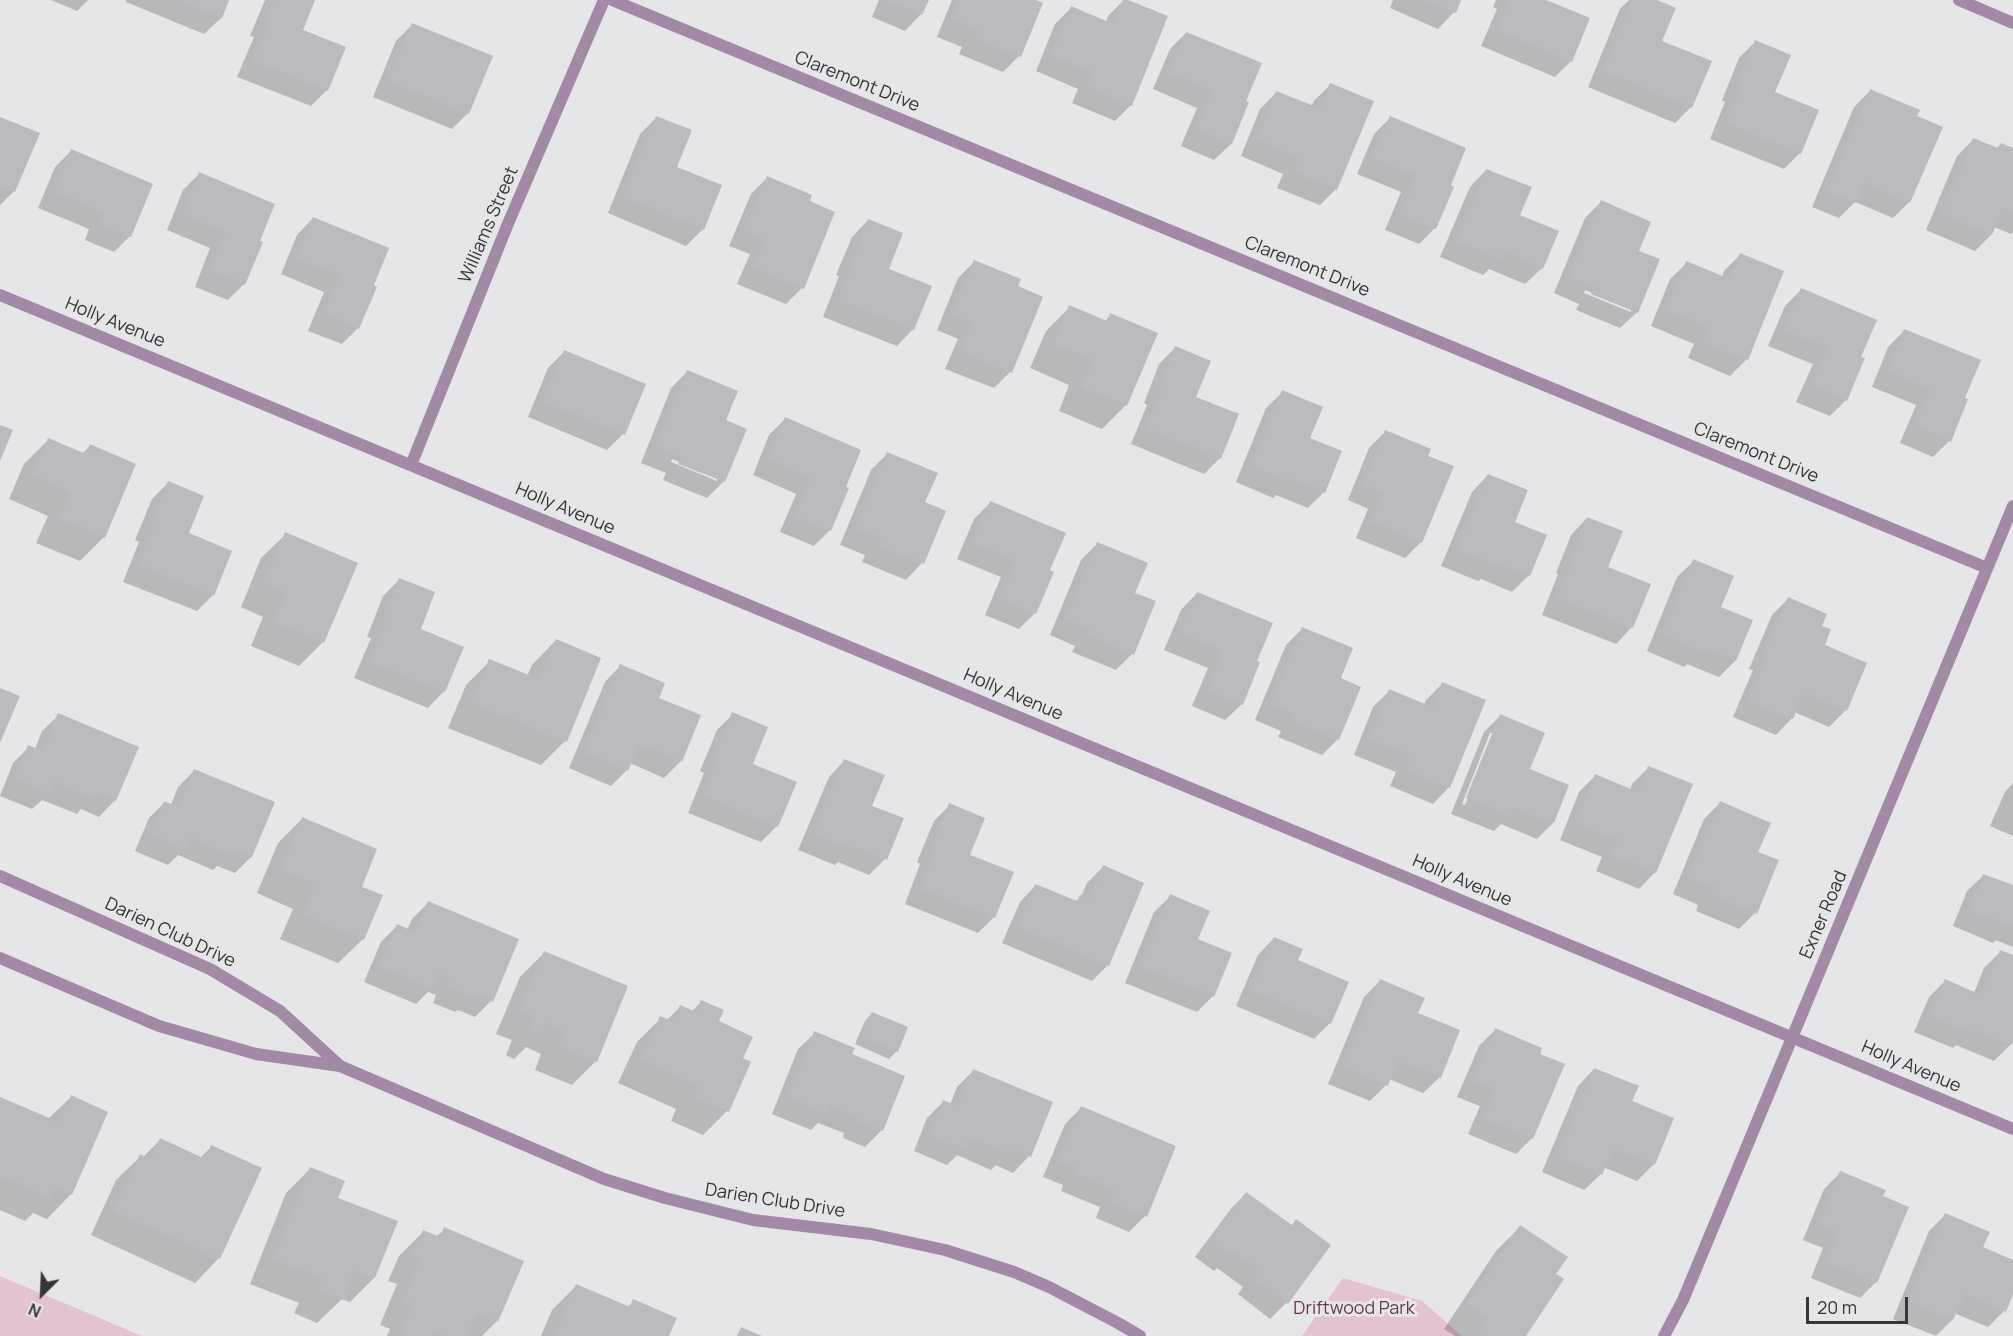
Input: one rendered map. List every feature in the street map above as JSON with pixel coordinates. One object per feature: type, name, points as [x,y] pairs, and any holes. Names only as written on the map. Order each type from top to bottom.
[{"type":"street","name":"Williams Street","points":[[411,465],[507,226],[604,0]]},
{"type":"street","name":"Claremont Drive","points":[[612,0],[1987,568]]},
{"type":"street","points":[[1959,0],[2013,23]]},
{"type":"street","name":"Holly Avenue","points":[[0,295],[2013,1129]]},
{"type":"street","name":"Exner Road","points":[[1664,1336],[1683,1300],[2013,506]]},
{"type":"street","name":"Darien Club Drive","points":[[0,876],[210,969],[280,1011],[340,1066]]},
{"type":"street","name":"Darien Club Drive","points":[[0,958],[159,1026],[256,1054],[340,1066],[604,1179],[703,1209],[753,1220],[870,1234],[945,1250],[1014,1272],[1049,1287],[1140,1336]]},
{"type":"green space","points":[[0,1276],[142,1336],[0,1336]]},
{"type":"green space","name":"Driftwood Park","points":[[1343,1278],[1422,1301],[1462,1336],[1302,1336]]},
{"type":"building","points":[[177,0],[229,0],[222,18]]},
{"type":"building","points":[[273,0],[315,0],[303,30],[346,47],[328,91],[253,61],[269,21],[265,20]]},
{"type":"building","points":[[885,0],[929,0],[922,15]]},
{"type":"building","points":[[960,0],[1036,0],[1043,3],[1021,57],[975,38],[978,31],[952,20]]},
{"type":"building","points":[[1123,0],[1168,16],[1132,106],[1087,87],[1093,73],[1051,55],[1071,6],[1113,24]]},
{"type":"building","points":[[1424,0],[1461,0],[1456,13]]},
{"type":"building","points":[[1509,0],[1546,0],[1590,18],[1572,62],[1497,30]]},
{"type":"building","points":[[1632,0],[1657,0],[1676,8],[1662,41],[1712,61],[1692,108],[1603,71]]},
{"type":"building","points":[[412,23],[493,56],[469,114],[388,81]]},
{"type":"building","points":[[1186,32],[1262,63],[1246,101],[1249,102],[1232,144],[1196,130],[1212,91],[1168,73]]},
{"type":"building","points":[[1755,40],[1791,55],[1775,92],[1819,110],[1801,154],[1725,123],[1741,85],[1737,84]]},
{"type":"building","points":[[1330,83],[1374,101],[1337,190],[1293,171],[1298,157],[1256,140],[1276,91],[1319,108]]},
{"type":"building","points":[[1870,89],[1920,110],[1917,116],[1943,127],[1910,203],[1864,183],[1856,203],[1827,191]]},
{"type":"building","points":[[656,116],[692,130],[677,167],[722,185],[704,230],[623,197]]},
{"type":"building","points":[[1390,116],[1466,148],[1451,185],[1454,187],[1436,229],[1400,214],[1416,176],[1372,158]]},
{"type":"building","points":[[0,117],[40,133],[15,192],[0,186]]},
{"type":"building","points":[[1973,138],[1998,148],[2001,143],[2013,148],[2013,212],[2003,208],[1992,235],[1941,214]]},
{"type":"building","points":[[71,149],[153,184],[131,237],[100,224],[104,213],[54,192]]},
{"type":"building","points":[[1486,169],[1532,187],[1520,215],[1559,231],[1543,269],[1504,252],[1501,260],[1456,241]]},
{"type":"building","points":[[199,172],[275,204],[260,241],[263,242],[245,285],[210,270],[225,232],[182,214]]},
{"type":"building","points":[[767,176],[812,195],[810,201],[835,212],[804,289],[752,268],[765,238],[744,230]]},
{"type":"building","points":[[1601,200],[1651,222],[1639,251],[1660,259],[1638,313],[1591,294],[1594,287],[1569,277]]},
{"type":"building","points":[[313,217],[389,248],[374,285],[377,287],[359,329],[323,314],[340,276],[296,258]]},
{"type":"building","points":[[868,219],[903,233],[889,269],[932,286],[914,330],[838,300]]},
{"type":"building","points":[[1740,253],[1784,271],[1748,360],[1703,342],[1709,328],[1666,310],[1686,261],[1730,279]]},
{"type":"building","points":[[974,260],[1021,279],[1018,286],[1043,297],[1012,373],[960,352],[973,323],[952,314]]},
{"type":"building","points":[[1801,288],[1877,320],[1861,357],[1865,358],[1847,401],[1811,386],[1828,347],[1783,330]]},
{"type":"building","points":[[1069,305],[1107,321],[1110,313],[1158,333],[1127,406],[1082,387],[1092,360],[1053,344]]},
{"type":"building","points":[[1904,329],[1981,360],[1965,398],[1968,399],[1951,442],[1915,426],[1931,389],[1887,370]]},
{"type":"building","points":[[1175,346],[1211,361],[1196,397],[1239,414],[1221,459],[1146,428]]},
{"type":"building","points":[[564,350],[646,384],[625,435],[543,401]]},
{"type":"building","points":[[687,370],[738,391],[726,420],[747,429],[725,482],[678,464],[681,457],[656,446]]},
{"type":"building","points":[[1282,390],[1323,407],[1310,438],[1342,451],[1325,493],[1292,479],[1291,483],[1251,466]]},
{"type":"building","points":[[785,417],[861,450],[846,487],[849,488],[831,531],[795,516],[812,477],[768,459]]},
{"type":"building","points":[[0,425],[13,430],[0,461]]},
{"type":"building","points":[[1385,430],[1431,449],[1428,456],[1454,466],[1422,543],[1371,522],[1383,493],[1363,484]]},
{"type":"building","points":[[48,438],[86,454],[90,444],[136,464],[105,538],[60,519],[71,492],[32,475]]},
{"type":"building","points":[[887,452],[938,473],[925,502],[946,511],[924,564],[878,546],[881,539],[855,528]]},
{"type":"building","points":[[1488,474],[1528,490],[1515,522],[1547,535],[1530,576],[1497,563],[1496,566],[1456,549]]},
{"type":"building","points":[[168,481],[204,496],[189,533],[232,551],[214,596],[138,565],[154,526],[151,524]]},
{"type":"building","points":[[990,501],[1066,533],[1050,570],[1054,572],[1036,614],[1000,599],[1016,560],[972,543]]},
{"type":"building","points":[[1587,517],[1623,531],[1608,567],[1651,584],[1633,628],[1557,598]]},
{"type":"building","points":[[285,532],[358,563],[324,643],[274,622],[287,593],[264,583]]},
{"type":"building","points":[[1097,542],[1148,563],[1135,593],[1156,601],[1134,655],[1088,636],[1091,629],[1065,619]]},
{"type":"building","points":[[1693,559],[1734,576],[1721,607],[1753,620],[1736,661],[1703,648],[1702,651],[1662,635]]},
{"type":"building","points":[[399,578],[435,592],[421,629],[464,647],[445,692],[370,662],[386,622],[382,620]]},
{"type":"building","points":[[1197,592],[1273,623],[1257,661],[1260,662],[1243,705],[1207,690],[1223,651],[1180,633]]},
{"type":"building","points":[[1788,597],[1827,614],[1822,626],[1831,629],[1825,645],[1867,663],[1847,711],[1804,693],[1793,719],[1748,701],[1768,654],[1764,652]]},
{"type":"building","points":[[1302,627],[1353,648],[1341,678],[1361,687],[1339,740],[1293,721],[1296,715],[1270,704]]},
{"type":"building","points":[[556,639],[601,658],[567,742],[471,703],[489,659],[539,679]]},
{"type":"building","points":[[620,664],[665,683],[659,698],[701,715],[682,762],[639,745],[628,771],[584,752]]},
{"type":"building","points":[[1442,682],[1486,700],[1450,788],[1405,770],[1411,756],[1369,738],[1389,689],[1432,707]]},
{"type":"building","points":[[0,688],[20,696],[0,743]]},
{"type":"building","points":[[732,712],[768,727],[753,764],[797,782],[778,827],[703,796],[719,757],[715,755]]},
{"type":"building","points":[[58,713],[139,747],[116,801],[97,793],[94,798],[55,782],[50,794],[14,779],[28,745],[43,751]]},
{"type":"building","points":[[1500,714],[1545,733],[1530,769],[1569,785],[1554,823],[1514,808],[1511,816],[1466,798]]},
{"type":"building","points":[[844,759],[885,775],[872,806],[904,818],[887,860],[854,847],[853,850],[813,833]]},
{"type":"building","points":[[1648,766],[1693,784],[1656,873],[1611,855],[1617,840],[1575,823],[1595,774],[1638,792]]},
{"type":"building","points":[[194,769],[275,802],[252,857],[232,849],[230,854],[191,838],[186,849],[150,835],[164,801],[178,807]]},
{"type":"building","points":[[1720,801],[1771,823],[1758,852],[1779,860],[1757,914],[1711,895],[1714,888],[1688,877]]},
{"type":"building","points":[[949,803],[985,818],[970,855],[1014,872],[995,918],[920,888],[936,848],[932,846]]},
{"type":"building","points":[[302,817],[377,849],[362,887],[383,895],[364,940],[303,915],[316,885],[280,869]]},
{"type":"building","points":[[1103,865],[1144,883],[1109,966],[1017,927],[1035,884],[1077,901],[1080,895],[1089,898]]},
{"type":"building","points":[[1983,874],[2013,885],[2013,924],[2010,927],[1968,910]]},
{"type":"building","points":[[1170,894],[1210,911],[1198,939],[1232,953],[1214,997],[1140,967]]},
{"type":"building","points":[[428,901],[519,939],[493,1002],[448,987],[451,979],[439,974],[433,989],[379,966],[397,924],[415,932]]},
{"type":"building","points":[[1274,937],[1303,949],[1298,960],[1349,982],[1331,1024],[1251,990]]},
{"type":"building","points":[[2000,950],[2013,955],[2013,1042],[2011,1045],[1972,1029],[1971,1033],[1929,1016],[1945,979],[1981,995]]},
{"type":"building","points":[[544,951],[628,986],[597,1062],[558,1046],[564,1030],[545,1022],[540,1035],[529,1031],[535,1016],[519,1010]]},
{"type":"building","points":[[1380,979],[1425,998],[1418,1013],[1460,1030],[1441,1078],[1398,1060],[1388,1086],[1343,1067]]},
{"type":"building","points":[[701,1000],[724,1010],[719,1021],[753,1037],[743,1058],[751,1062],[729,1112],[694,1096],[699,1085],[641,1059],[660,1016],[673,1021],[680,1005],[696,1012]]},
{"type":"building","points":[[872,1012],[908,1027],[898,1052],[861,1036]]},
{"type":"building","points":[[1495,1028],[1542,1048],[1540,1054],[1565,1064],[1533,1139],[1483,1118],[1495,1090],[1473,1081]]},
{"type":"building","points":[[814,1031],[855,1048],[852,1054],[905,1076],[883,1131],[858,1122],[860,1117],[831,1106],[828,1114],[787,1098]]},
{"type":"building","points":[[1594,1068],[1639,1086],[1632,1101],[1674,1118],[1655,1165],[1613,1148],[1602,1175],[1557,1156]]},
{"type":"building","points":[[973,1069],[1053,1102],[1031,1157],[1011,1149],[1009,1154],[970,1138],[965,1149],[929,1135],[943,1100],[958,1106]]},
{"type":"building","points":[[71,1095],[108,1112],[72,1195],[55,1188],[50,1198],[0,1176],[0,1097],[59,1122]]},
{"type":"building","points":[[1081,1106],[1176,1146],[1147,1217],[1111,1202],[1115,1191],[1076,1174],[1078,1169],[1058,1161]]},
{"type":"building","points":[[160,1138],[205,1159],[211,1145],[262,1168],[220,1259],[114,1211],[140,1154],[151,1159]]},
{"type":"building","points":[[310,1167],[345,1181],[338,1198],[398,1221],[375,1278],[354,1270],[343,1300],[317,1289],[322,1279],[273,1259]]},
{"type":"building","points":[[1840,1171],[1886,1190],[1883,1196],[1909,1207],[1877,1283],[1826,1262],[1839,1232],[1818,1223]]},
{"type":"building","points":[[1246,1192],[1292,1225],[1296,1219],[1331,1245],[1288,1304],[1253,1278],[1258,1270],[1234,1252],[1231,1256],[1210,1240]]},
{"type":"building","points":[[1945,1213],[1990,1232],[1983,1247],[2013,1260],[2013,1294],[2006,1312],[1964,1294],[1953,1320],[1908,1302]]},
{"type":"building","points":[[1520,1225],[1568,1257],[1556,1274],[1564,1279],[1526,1336],[1486,1336],[1479,1332],[1488,1318],[1467,1304]]},
{"type":"building","points":[[444,1227],[524,1261],[498,1322],[476,1313],[466,1336],[444,1336],[434,1332],[432,1336],[400,1336],[413,1305],[403,1301],[420,1260],[411,1257],[423,1230],[440,1237]]},
{"type":"building","points":[[576,1284],[630,1307],[633,1299],[677,1318],[669,1336],[554,1336]]},
{"type":"building","points":[[741,1327],[762,1336],[737,1336]]}]
